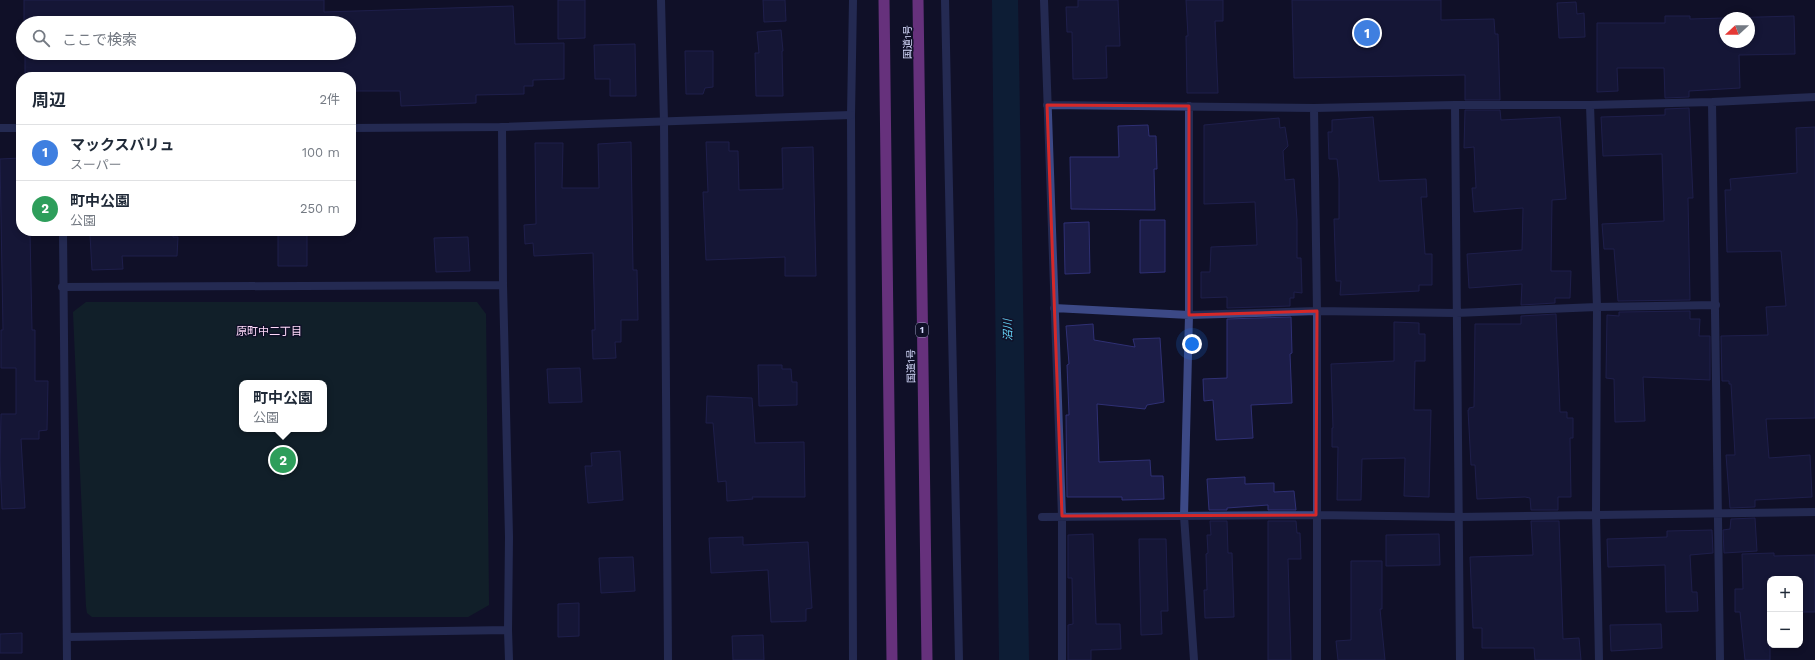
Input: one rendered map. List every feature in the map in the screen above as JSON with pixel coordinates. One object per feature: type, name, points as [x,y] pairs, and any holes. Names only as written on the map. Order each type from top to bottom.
[{"type":"highway","points":[[884,0],[892,660]]},
{"type":"highway","name":"国道1号","points":[[918,0],[927,660]]},
{"type":"street","points":[[661,0],[664,122],[668,660]]},
{"type":"street","points":[[853,0],[851,115],[853,660]]},
{"type":"street","points":[[945,0],[946,116],[959,660]]},
{"type":"street","points":[[1044,0],[1062,516],[1062,660]]},
{"type":"street","points":[[1047,105],[1314,108],[1455,105],[1590,105],[1712,102],[1815,97]]},
{"type":"street","points":[[1712,102],[1716,305],[1716,514],[1720,660]]},
{"type":"street","points":[[1455,105],[1460,660]]},
{"type":"street","points":[[1590,105],[1597,307],[1596,514],[1599,660]]},
{"type":"street","points":[[1189,106],[1189,315],[1184,516],[1194,660]]},
{"type":"street","points":[[1314,108],[1317,311],[1317,660]]},
{"type":"street","points":[[356,128],[502,128],[851,115]]},
{"type":"street","points":[[0,128],[16,128]]},
{"type":"street","points":[[502,128],[503,285],[509,537],[509,660]]},
{"type":"street","points":[[63,236],[62,287],[68,660]]},
{"type":"street","points":[[62,287],[503,285]]},
{"type":"street","points":[[1054,308],[1189,315],[1317,311],[1456,313],[1597,307],[1716,305]]},
{"type":"street","points":[[1042,517],[1316,515],[1459,517],[1815,512]]},
{"type":"street","points":[[67,637],[508,630]]},
{"type":"highlighted area","points":[[1047,105],[1189,106],[1189,315],[1317,311],[1316,515],[1062,516]]},
{"type":"green space","points":[[86,302],[477,302],[486,314],[489,605],[468,617],[92,617],[87,613],[73,312]]},
{"type":"water","name":"沼川","points":[[992,0],[1018,0],[1029,660],[999,660]]},
{"type":"building","points":[[24,0],[324,0],[324,12],[513,6],[515,44],[564,43],[564,79],[533,80],[533,86],[524,86],[524,94],[476,95],[476,103],[401,106],[400,91],[356,91],[356,72],[25,72],[25,60],[356,60],[356,16],[24,16]]},
{"type":"building","points":[[558,0],[585,0],[585,38],[558,39]]},
{"type":"building","points":[[763,0],[785,0],[786,21],[764,22]]},
{"type":"building","points":[[1078,0],[1118,0],[1120,46],[1106,46],[1107,78],[1073,79],[1072,32],[1067,32],[1066,7],[1078,7]]},
{"type":"building","points":[[1186,0],[1223,0],[1223,21],[1215,21],[1218,93],[1187,93],[1186,36],[1188,36]]},
{"type":"building","points":[[1292,0],[1441,0],[1441,20],[1494,19],[1495,34],[1498,34],[1500,100],[1465,100],[1465,75],[1294,78]]},
{"type":"building","points":[[1576,2],[1577,14],[1584,13],[1585,37],[1559,38],[1557,3]]},
{"type":"building","points":[[1665,16],[1690,16],[1690,19],[1719,18],[1719,48],[1755,48],[1755,17],[1794,16],[1795,54],[1739,55],[1740,88],[1689,91],[1689,97],[1665,98],[1664,68],[1617,68],[1618,91],[1597,92],[1597,23],[1665,23]]},
{"type":"building","points":[[781,30],[783,51],[783,96],[756,96],[755,53],[759,53],[757,32]]},
{"type":"building","points":[[635,44],[636,96],[610,96],[610,79],[595,79],[594,45]]},
{"type":"building","points":[[685,51],[713,51],[713,87],[705,88],[703,94],[686,94]]},
{"type":"building","points":[[1689,108],[1693,198],[1688,198],[1690,300],[1618,301],[1614,249],[1604,249],[1602,224],[1664,221],[1662,154],[1603,156],[1601,117],[1665,115],[1665,109]]},
{"type":"building","points":[[1465,110],[1500,110],[1501,120],[1560,117],[1566,199],[1552,200],[1551,271],[1571,271],[1570,298],[1555,298],[1555,303],[1521,305],[1522,284],[1469,288],[1467,254],[1522,250],[1523,208],[1474,212],[1472,188],[1476,188],[1474,147],[1464,148]]},
{"type":"building","points":[[1373,117],[1379,181],[1426,179],[1427,197],[1421,197],[1425,254],[1432,254],[1432,285],[1419,285],[1419,291],[1340,295],[1341,281],[1336,281],[1334,219],[1339,219],[1339,179],[1337,159],[1329,159],[1328,132],[1332,132],[1332,120]]},
{"type":"building","points":[[1279,118],[1280,128],[1285,127],[1288,146],[1283,151],[1285,180],[1294,179],[1297,220],[1297,258],[1301,258],[1302,293],[1294,292],[1294,298],[1290,298],[1290,306],[1227,308],[1227,297],[1201,298],[1201,272],[1210,272],[1211,247],[1257,245],[1255,202],[1204,204],[1204,125]]},
{"type":"building","points":[[1148,125],[1149,136],[1156,136],[1157,169],[1154,169],[1155,210],[1071,209],[1070,157],[1119,157],[1118,126]]},
{"type":"building","points":[[1815,127],[1815,418],[1766,419],[1769,458],[1810,455],[1812,497],[1755,500],[1755,507],[1730,508],[1726,455],[1735,455],[1731,384],[1729,384],[1729,381],[1722,381],[1721,336],[1768,335],[1766,307],[1786,306],[1781,251],[1727,252],[1725,190],[1731,190],[1730,179],[1797,173],[1796,128]]},
{"type":"building","points":[[631,142],[633,270],[637,270],[638,320],[621,320],[621,342],[615,342],[616,358],[593,359],[592,330],[595,330],[593,253],[534,256],[533,243],[525,244],[524,225],[536,224],[535,143],[563,143],[562,188],[599,188],[598,144]]},
{"type":"building","points":[[706,142],[729,142],[729,151],[738,151],[739,190],[783,189],[782,148],[813,147],[816,276],[785,276],[785,257],[706,260],[703,192],[708,192]]},
{"type":"building","points":[[16,158],[16,236],[30,236],[32,330],[35,330],[35,381],[48,381],[47,430],[39,431],[39,439],[21,439],[25,508],[2,509],[0,461],[1,414],[16,414],[16,368],[1,368],[1,330],[3,330],[0,159]]},
{"type":"building","points":[[1140,220],[1165,220],[1165,272],[1140,273]]},
{"type":"building","points":[[1089,222],[1090,273],[1065,274],[1064,223]]},
{"type":"building","points":[[90,236],[178,237],[177,256],[122,256],[123,269],[92,270]]},
{"type":"building","points":[[278,236],[307,236],[307,266],[278,266]]},
{"type":"building","points":[[468,237],[470,271],[436,272],[434,238]]},
{"type":"building","points":[[1690,311],[1690,319],[1700,319],[1699,336],[1710,336],[1710,380],[1643,377],[1645,421],[1615,422],[1614,379],[1606,378],[1607,315],[1619,316],[1619,312]]},
{"type":"building","points":[[1556,314],[1560,412],[1567,412],[1567,418],[1573,418],[1573,438],[1570,438],[1571,497],[1558,497],[1558,510],[1531,510],[1530,498],[1525,497],[1477,499],[1475,465],[1471,465],[1468,410],[1469,408],[1474,407],[1475,324],[1521,324],[1521,316]]},
{"type":"building","points":[[1291,317],[1292,353],[1290,354],[1292,403],[1251,405],[1253,438],[1216,440],[1213,400],[1204,401],[1203,379],[1227,378],[1227,319]]},
{"type":"building","points":[[1394,322],[1419,323],[1419,334],[1425,334],[1425,361],[1415,361],[1414,410],[1431,410],[1429,497],[1404,496],[1405,458],[1362,459],[1361,500],[1337,500],[1338,447],[1332,447],[1333,428],[1331,364],[1394,361]]},
{"type":"building","points":[[1093,324],[1094,340],[1135,347],[1133,339],[1160,338],[1164,402],[1147,405],[1145,409],[1097,404],[1099,462],[1150,460],[1151,476],[1163,476],[1164,499],[1122,500],[1122,497],[1067,497],[1066,415],[1069,415],[1067,365],[1069,364],[1066,326]]},
{"type":"building","points":[[758,365],[782,365],[782,369],[791,369],[792,382],[797,382],[797,405],[759,406]]},
{"type":"building","points":[[580,368],[582,402],[549,403],[547,369]]},
{"type":"building","points":[[707,396],[752,398],[755,443],[804,442],[805,497],[752,497],[753,499],[727,501],[726,481],[718,482],[713,423],[706,423]]},
{"type":"building","points":[[620,451],[623,500],[588,503],[585,466],[592,466],[591,453]]},
{"type":"building","points":[[1245,477],[1245,484],[1274,483],[1274,492],[1294,491],[1296,510],[1268,510],[1268,505],[1227,508],[1227,510],[1209,510],[1207,479]]},
{"type":"building","points":[[1755,518],[1757,551],[1724,553],[1723,530],[1730,529],[1731,519]]},
{"type":"building","points":[[1210,521],[1227,521],[1228,553],[1232,553],[1234,617],[1205,618],[1204,590],[1207,590],[1206,554],[1208,553],[1207,535],[1211,535]]},
{"type":"building","points":[[1268,521],[1296,521],[1297,533],[1300,533],[1301,559],[1288,559],[1291,660],[1268,660]]},
{"type":"building","points":[[1531,521],[1559,521],[1563,639],[1579,638],[1581,660],[1535,660],[1534,648],[1482,648],[1482,628],[1473,628],[1470,557],[1533,555]]},
{"type":"building","points":[[1712,530],[1713,553],[1690,555],[1692,592],[1697,592],[1698,611],[1666,612],[1665,565],[1608,567],[1607,539],[1667,537],[1667,531]]},
{"type":"building","points":[[1093,534],[1096,624],[1120,624],[1121,649],[1091,650],[1091,660],[1068,660],[1068,625],[1073,624],[1072,578],[1068,578],[1068,535]]},
{"type":"building","points":[[1439,534],[1440,565],[1386,566],[1386,535]]},
{"type":"building","points":[[743,537],[743,545],[808,542],[812,608],[806,609],[806,621],[771,622],[768,570],[711,573],[709,538]]},
{"type":"building","points":[[1139,539],[1166,539],[1168,611],[1161,611],[1162,634],[1141,635]]},
{"type":"building","points":[[1774,553],[1774,556],[1815,555],[1815,612],[1803,612],[1803,576],[1767,576],[1767,648],[1770,648],[1770,660],[1745,660],[1740,612],[1735,612],[1735,589],[1743,589],[1742,554]]},
{"type":"building","points":[[633,557],[635,591],[601,593],[599,558]]},
{"type":"building","points":[[1351,561],[1382,561],[1382,609],[1380,609],[1385,660],[1338,660],[1336,641],[1351,640]]},
{"type":"building","points":[[579,603],[579,636],[558,637],[558,604]]},
{"type":"building","points":[[1661,624],[1662,648],[1611,651],[1610,625]]},
{"type":"building","points":[[22,633],[22,653],[0,653],[0,634]]},
{"type":"building","points":[[763,635],[764,660],[733,660],[732,636]]},
{"type":"place","name":"マックスバリュ","points":[[1367,33]]},
{"type":"place","name":"町中公園","points":[[283,460]]},
{"type":"district","name":"原町中二丁目","points":[[269,331]]}]
